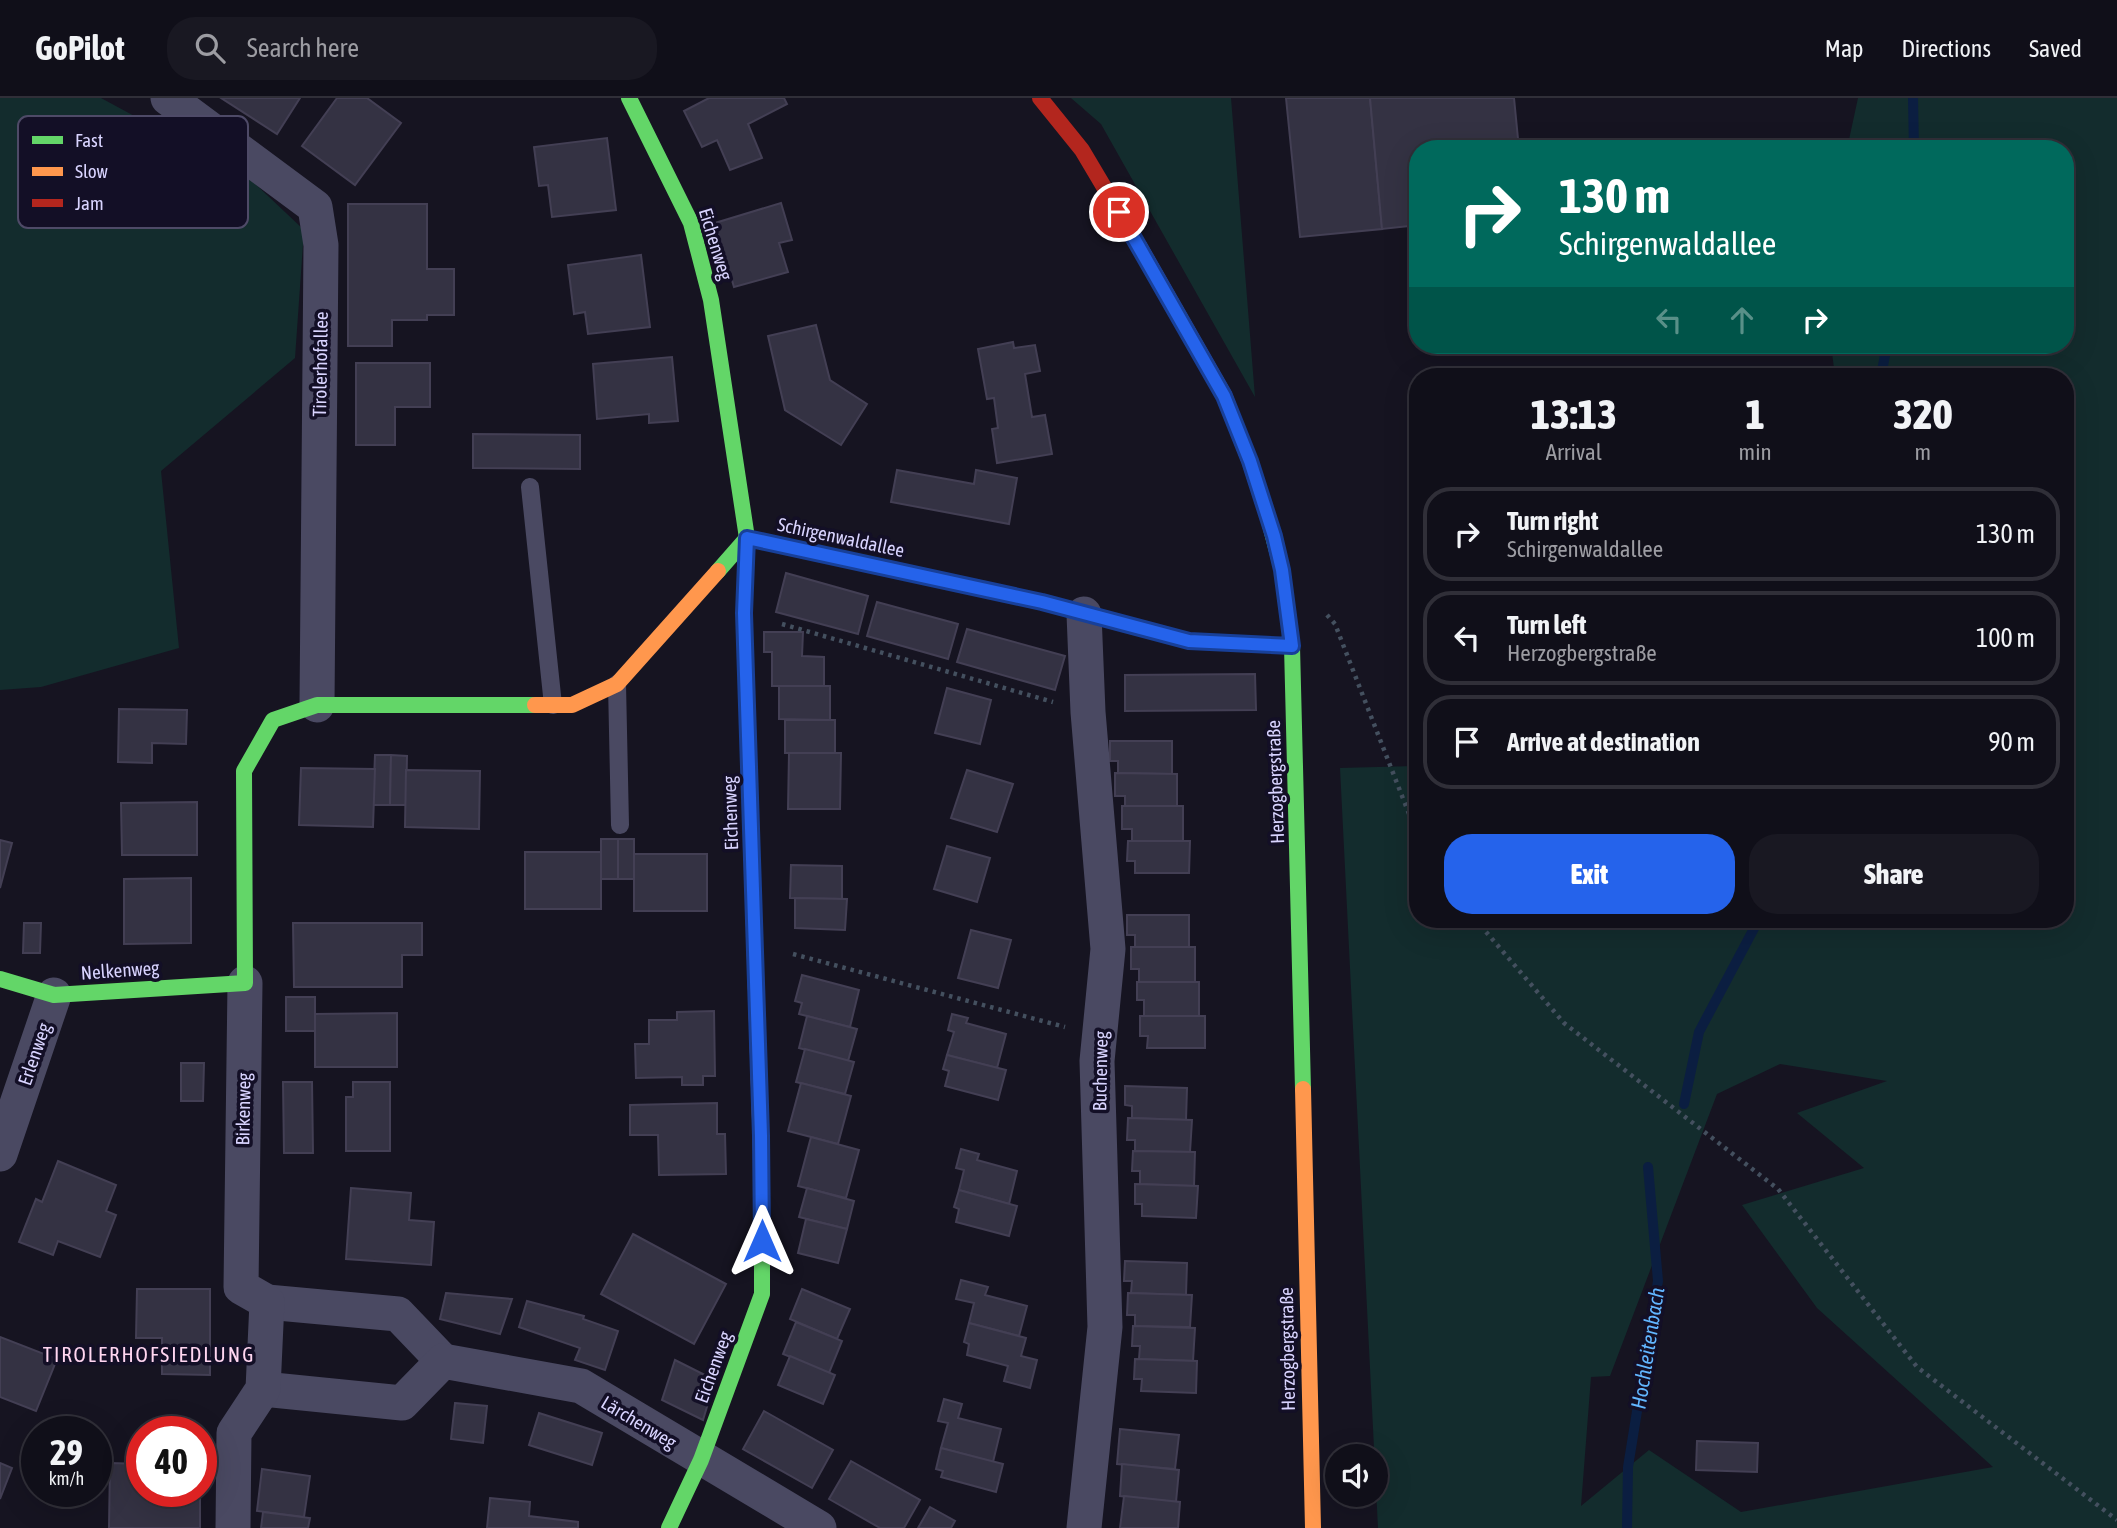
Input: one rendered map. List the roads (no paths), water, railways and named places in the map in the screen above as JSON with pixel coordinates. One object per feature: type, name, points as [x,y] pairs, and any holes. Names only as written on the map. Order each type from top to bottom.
[{"type":"street","name":"Tirolerhofallee","points":[[168,98],[192,116]]},
{"type":"street","name":"Eichenweg","points":[[629,98],[691,223],[711,300],[747,538],[744,613],[761,1136],[762,1294],[701,1460],[669,1528]]},
{"type":"street","name":"Herzogbergstraße","points":[[1040,98],[1082,150],[1224,396],[1250,461],[1282,570],[1292,646],[1313,1528]]},
{"type":"street","name":"Tirolerhofallee","points":[[248,157],[316,207],[321,245],[317,705]]},
{"type":"street","points":[[317,705],[572,705],[617,684],[747,538]]},
{"type":"street","name":"Schirgenwaldallee","points":[[747,538],[1042,602],[1189,641],[1292,646]]},
{"type":"street","name":"Buchenweg","points":[[1084,614],[1088,712],[1108,950],[1097,1061],[1105,1327],[1084,1528]]},
{"type":"street","name":"Birkenweg","points":[[267,1302],[241,1287],[245,983],[244,771],[274,720],[317,705]]},
{"type":"street","name":"Nelkenweg","points":[[0,979],[54,995],[245,983]]},
{"type":"street","name":"Erlenweg","points":[[0,1154],[54,995]]},
{"type":"street","points":[[233,1528],[234,1433],[263,1389],[267,1302],[398,1314],[443,1362],[402,1403],[263,1389]]},
{"type":"street","name":"Lärchenweg","points":[[443,1362],[581,1386],[819,1528]]},
{"type":"lane","points":[[530,487],[553,705]]},
{"type":"lane","points":[[617,684],[620,825]]},
{"type":"waterway","name":"Hochleitenbach","points":[[1913,98],[1914,140]]},
{"type":"waterway","name":"Hochleitenbach","points":[[1883,368],[1885,354]]},
{"type":"waterway","name":"Hochleitenbach","points":[[1684,1104],[1699,1032],[1754,928]]},
{"type":"waterway","name":"Hochleitenbach","points":[[1627,1528],[1628,1467],[1658,1281],[1648,1167]]},
{"type":"district","name":"TIROLERHOFSIEDLUNG","points":[[149,1354]]}]
